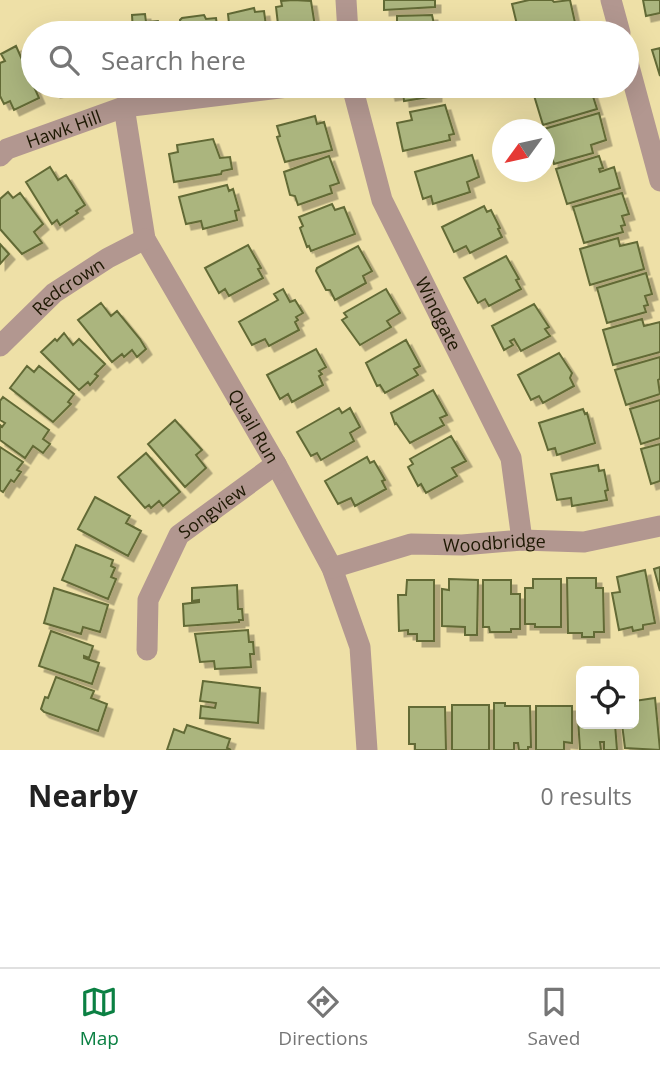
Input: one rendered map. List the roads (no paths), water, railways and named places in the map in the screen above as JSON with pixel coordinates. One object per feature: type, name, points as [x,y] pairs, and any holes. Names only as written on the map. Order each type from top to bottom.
[{"type":"street","points":[[346,0],[347,21]]},
{"type":"street","points":[[611,0],[617,21]]},
{"type":"street","name":"Hawk Hill","points":[[0,156],[7,149],[124,107],[198,98]]},
{"type":"street","name":"Windgate","points":[[355,98],[382,200],[511,458],[522,540]]},
{"type":"street","points":[[638,98],[660,181]]},
{"type":"street","name":"Quail Run","points":[[124,107],[145,239],[276,464],[332,568],[360,647],[367,750]]},
{"type":"street","name":"Redcrown","points":[[0,345],[54,293],[108,258],[145,239]]},
{"type":"street","name":"Songview","points":[[147,650],[148,600],[179,535],[276,464]]},
{"type":"street","name":"Woodbridge","points":[[332,568],[411,544],[462,545],[522,540],[584,542],[660,526]]}]
